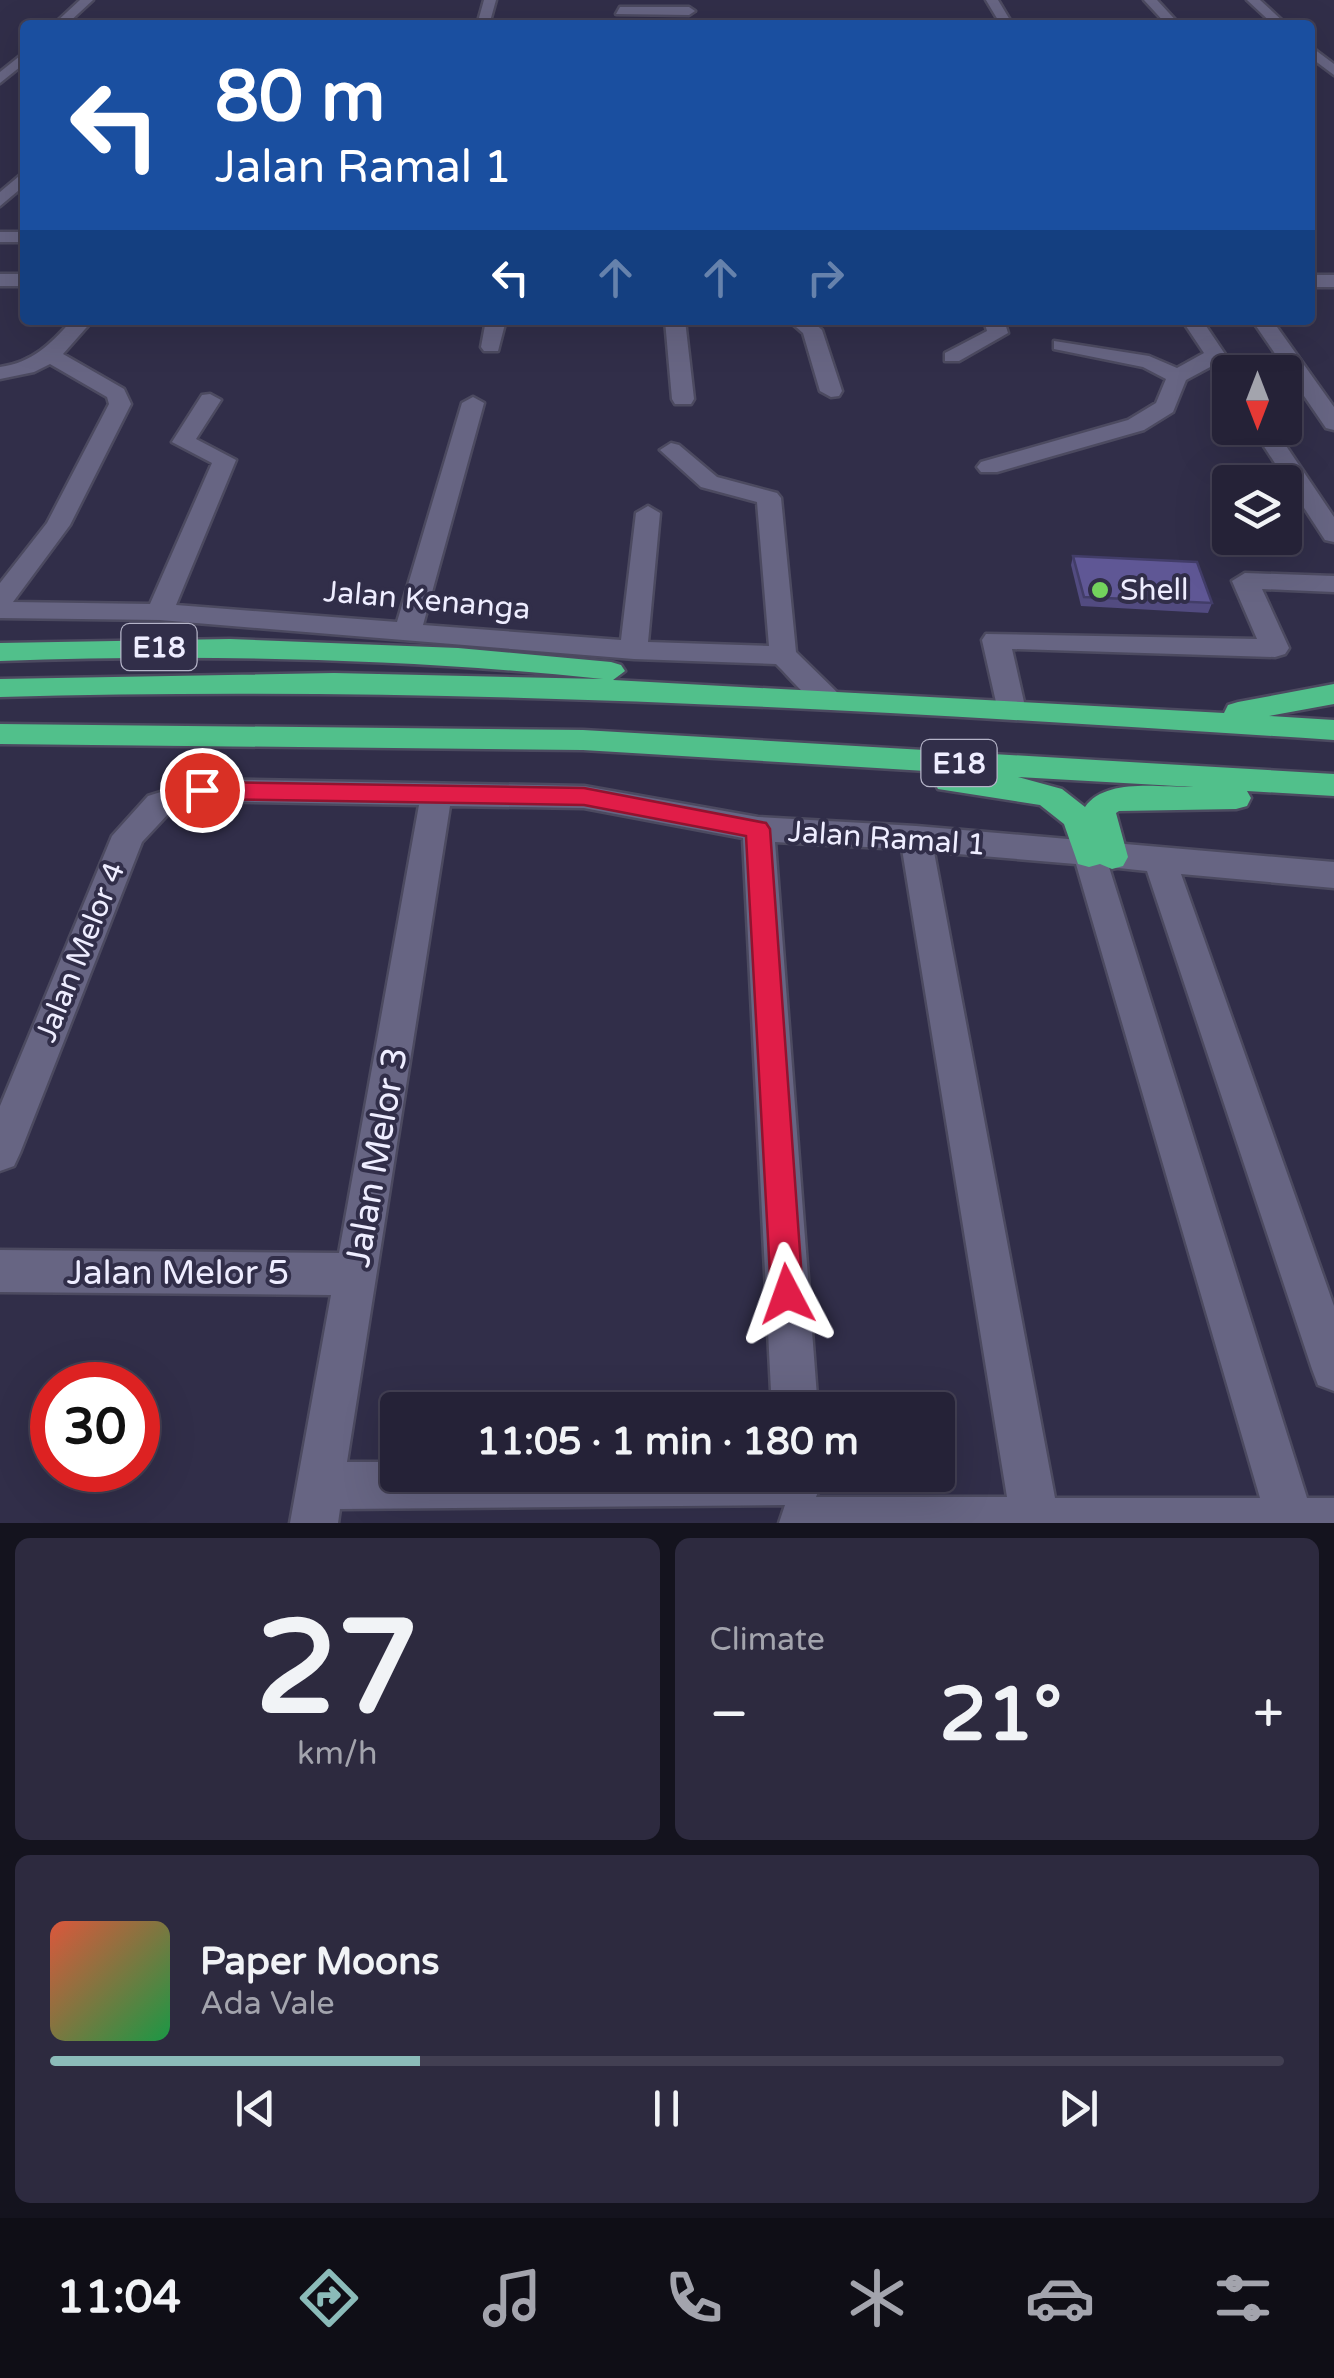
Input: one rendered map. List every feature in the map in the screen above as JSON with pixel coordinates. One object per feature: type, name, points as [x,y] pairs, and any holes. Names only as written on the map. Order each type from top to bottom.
[{"type":"highway","points":[[0,632],[132,646]]},
{"type":"highway","name":"E18","points":[[0,652],[132,646],[318,647],[505,659],[639,675],[680,691]]},
{"type":"highway","name":"E18","points":[[0,688],[344,681],[680,691],[1334,730]]},
{"type":"highway","points":[[1186,721],[1334,694]]},
{"type":"highway","name":"E18","points":[[0,734],[583,740],[1334,785]]},
{"type":"highway","points":[[583,740],[1047,795],[1067,807],[1100,856]]},
{"type":"highway","points":[[1100,856],[1099,809],[1113,800],[1334,797]]},
{"type":"street","points":[[64,20],[86,0]]},
{"type":"street","points":[[1150,0],[1169,20]]},
{"type":"street","points":[[1253,0],[1276,20]]},
{"type":"street","points":[[620,10],[689,12]]},
{"type":"street","points":[[1315,54],[1334,71]]},
{"type":"street","points":[[0,79],[20,61]]},
{"type":"street","points":[[0,201],[20,181]]},
{"type":"street","points":[[0,374],[16,372],[52,356],[79,325]]},
{"type":"street","points":[[492,346],[495,325]]},
{"type":"street","points":[[675,325],[682,399]]},
{"type":"street","points":[[805,325],[812,330],[831,391]]},
{"type":"street","points":[[952,357],[998,333],[996,325]]},
{"type":"street","points":[[1195,325],[1215,355]]},
{"type":"street","points":[[1265,325],[1334,424]]},
{"type":"street","points":[[1061,345],[1150,362],[1176,377]]},
{"type":"street","points":[[0,600],[58,526],[120,404],[116,394],[52,356]]},
{"type":"street","points":[[989,467],[1136,425],[1165,407],[1176,377],[1212,357]]},
{"type":"street","points":[[160,612],[225,460],[182,442],[210,400]]},
{"type":"street","points":[[408,632],[473,403]]},
{"type":"street","points":[[1274,445],[1334,535]]},
{"type":"street","points":[[671,450],[709,482],[769,498],[783,655],[831,700]]},
{"type":"street","points":[[634,650],[648,513]]},
{"type":"street","points":[[1012,711],[996,640],[1275,648],[1245,582],[1334,584]]},
{"type":"street","name":"Jalan Kenanga","points":[[0,610],[160,612],[634,650],[783,655]]},
{"type":"street","name":"Jalan Ramal 1","points":[[202,790],[584,797],[758,829],[916,838],[1334,875]]},
{"type":"street","name":"Jalan Melor 4","points":[[0,1153],[128,836],[158,804],[202,790]]},
{"type":"street","name":"Jalan Melor 3","points":[[317,1504],[437,792]]},
{"type":"street","points":[[758,829],[793,1392]]},
{"type":"street","points":[[916,838],[1034,1521]]},
{"type":"street","points":[[1100,856],[1290,1522]]},
{"type":"street","points":[[1160,861],[1334,1368]]},
{"type":"street","name":"Jalan Melor 5","points":[[0,1270],[356,1274]]},
{"type":"street","points":[[317,1504],[800,1500],[1034,1521],[1334,1522]]},
{"type":"building","points":[[1073,556],[1197,562],[1212,603],[1084,597]]},
{"type":"place","name":"Shell","points":[[1100,590]]},
{"type":"route","points":[[202,790],[584,797],[758,829],[787,1294]]}]
